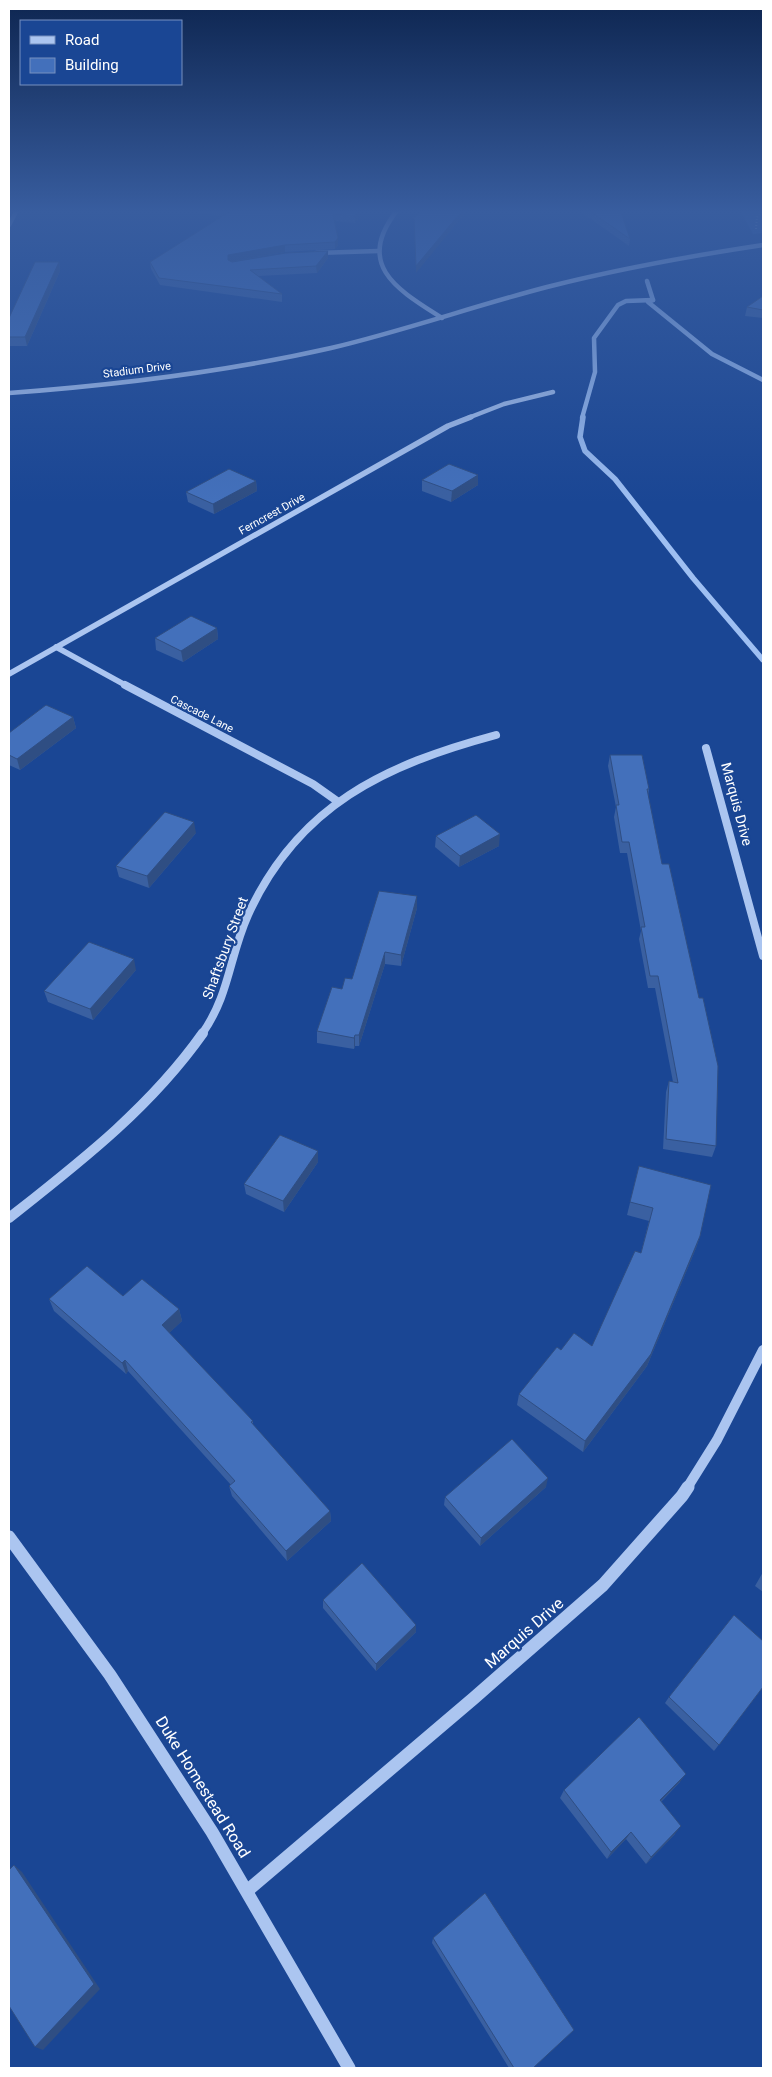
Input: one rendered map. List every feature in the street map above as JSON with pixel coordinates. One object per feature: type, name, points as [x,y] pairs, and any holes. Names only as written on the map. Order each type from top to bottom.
[{"type":"street","points":[[427,309],[442,318]]},
{"type":"street","name":"Stadium Drive","points":[[9,392],[79,387],[210,371],[329,348],[472,309]]},
{"type":"street","name":"Ferncrest Drive","points":[[9,674],[448,426],[504,404],[553,392]]},
{"type":"street","name":"Cascade Lane","points":[[56,647],[313,784],[337,801]]},
{"type":"street","name":"Shaftsbury Street","points":[[9,1218],[107,1139],[144,1106],[173,1074],[195,1045],[215,1014],[224,994],[248,916],[267,878],[292,844],[337,801],[387,773],[423,757],[496,735]]},
{"type":"street","name":"Marquis Drive","points":[[706,748],[763,956]]},
{"type":"street","name":"Marquis Drive","points":[[247,1891],[474,1698],[603,1585],[682,1496],[717,1440],[763,1350]]},
{"type":"street","name":"Duke Homestead Road","points":[[9,1537],[110,1675],[212,1832],[349,2068]]},
{"type":"building","points":[[13,309],[38,309],[25,337],[9,337],[9,318]]},
{"type":"building","points":[[449,464],[478,475],[452,491],[422,480]]},
{"type":"building","points":[[229,469],[256,481],[213,504],[186,492]]},
{"type":"building","points":[[191,616],[217,628],[181,651],[155,638]]},
{"type":"building","points":[[46,705],[73,717],[17,759],[9,755],[9,733]]},
{"type":"building","points":[[610,755],[642,755],[662,864],[669,864],[699,998],[703,998],[718,1066],[716,1146],[666,1139],[669,1081],[678,1083],[658,976],[650,976],[641,927],[645,927],[629,842],[622,842],[616,805],[619,805]]},
{"type":"building","points":[[165,812],[194,822],[147,876],[116,866]]},
{"type":"building","points":[[476,815],[500,834],[460,856],[436,836]]},
{"type":"building","points":[[379,891],[417,896],[401,955],[385,952],[359,1035],[355,1035],[354,1038],[317,1031],[332,987],[342,989],[345,978],[352,979]]},
{"type":"building","points":[[89,942],[134,959],[90,1009],[44,991]]},
{"type":"building","points":[[280,1135],[318,1151],[283,1201],[244,1184]]},
{"type":"building","points":[[639,1166],[711,1185],[700,1236],[651,1354],[585,1441],[519,1394],[557,1347],[561,1350],[574,1333],[592,1346],[635,1251],[641,1253],[653,1208],[630,1202]]},
{"type":"building","points":[[87,1266],[123,1296],[142,1279],[179,1309],[162,1325],[253,1421],[251,1422],[330,1511],[286,1551],[229,1486],[235,1481],[125,1360],[122,1363],[49,1299]]},
{"type":"building","points":[[512,1439],[548,1478],[481,1538],[445,1497]]},
{"type":"building","points":[[362,1563],[416,1625],[376,1664],[323,1600]]},
{"type":"building","points":[[734,1615],[763,1641],[763,1687],[719,1745],[669,1697]]},
{"type":"building","points":[[639,1717],[686,1774],[660,1800],[681,1826],[651,1857],[631,1832],[611,1852],[564,1790]]},
{"type":"building","points":[[14,1865],[94,1984],[35,2047],[9,2006],[9,1870]]},
{"type":"building","points":[[485,1893],[574,2030],[533,2068],[514,2068],[433,1938]]},
{"type":"waterway","points":[[582,418],[595,372],[594,338],[615,309]]},
{"type":"waterway","points":[[657,309],[712,354],[763,380]]},
{"type":"waterway","points":[[583,417],[580,437],[585,451],[615,479],[693,578],[763,660]]}]
